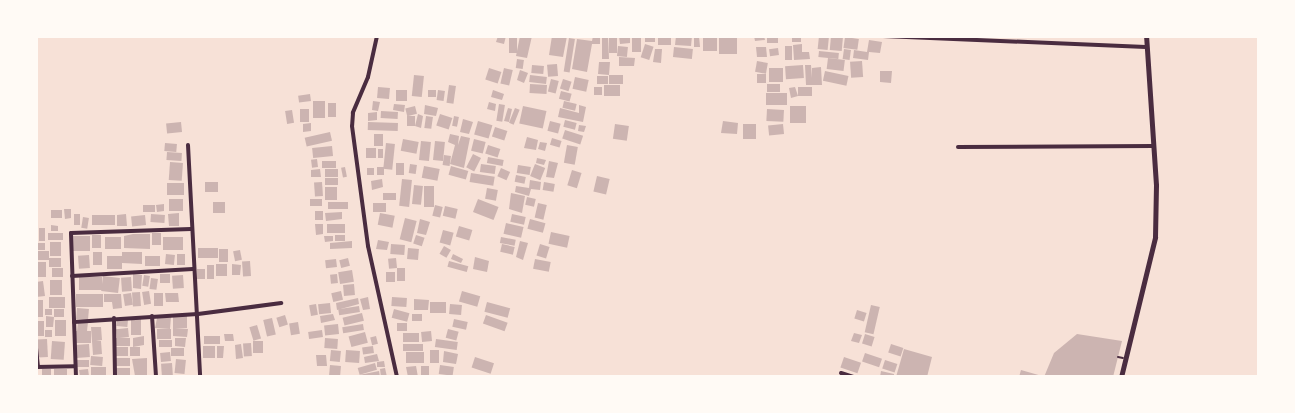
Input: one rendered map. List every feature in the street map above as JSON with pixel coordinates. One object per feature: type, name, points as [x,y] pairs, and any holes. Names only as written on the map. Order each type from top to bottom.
[{"type":"street","points":[[376,36],[368,77],[354,113],[352,126],[368,246],[397,377]]},
{"type":"street","points":[[883,36],[1146,47]]},
{"type":"street","points":[[1121,377],[1155,237],[1153,146],[1146,36]]},
{"type":"street","points":[[188,145],[200,377]]},
{"type":"street","points":[[958,147],[1153,146]]},
{"type":"street","points":[[76,377],[72,232],[191,229]]},
{"type":"street","points":[[72,276],[193,269]]},
{"type":"street","points":[[74,322],[198,314],[281,303]]},
{"type":"street","points":[[152,316],[156,377]]},
{"type":"street","points":[[114,318],[115,377]]},
{"type":"street","points":[[36,348],[37,368],[75,366]]},
{"type":"street","points":[[842,373],[853,377]]},
{"type":"lane","points":[[1118,356],[1126,359]]},
{"type":"building","points":[[498,36],[506,36],[504,44],[496,42]]},
{"type":"building","points":[[509,36],[517,36],[517,53],[509,53]]},
{"type":"building","points":[[520,36],[532,36],[527,58],[516,56]]},
{"type":"building","points":[[552,36],[567,36],[563,57],[549,55]]},
{"type":"building","points":[[593,36],[600,36],[600,44],[592,44],[587,72],[572,69],[577,39],[592,41]]},
{"type":"building","points":[[602,36],[608,36],[609,59],[602,59]]},
{"type":"building","points":[[609,36],[617,36],[617,53],[609,53]]},
{"type":"building","points":[[619,36],[630,36],[630,43],[620,44]]},
{"type":"building","points":[[632,36],[641,36],[641,52],[632,52]]},
{"type":"building","points":[[645,36],[655,36],[655,42],[645,42]]},
{"type":"building","points":[[658,36],[671,36],[671,45],[658,45]]},
{"type":"building","points":[[676,36],[692,36],[691,46],[675,45]]},
{"type":"building","points":[[694,36],[699,36],[700,47],[694,47]]},
{"type":"building","points":[[703,36],[717,36],[717,51],[703,51]]},
{"type":"building","points":[[719,36],[737,36],[737,54],[719,54]]},
{"type":"building","points":[[754,36],[764,36],[765,40],[755,41]]},
{"type":"building","points":[[767,36],[778,36],[778,43],[767,43]]},
{"type":"building","points":[[792,36],[801,36],[801,42],[792,42]]},
{"type":"building","points":[[819,36],[829,37],[828,50],[818,49]]},
{"type":"building","points":[[831,36],[843,37],[842,51],[830,50]]},
{"type":"building","points":[[845,37],[859,39],[857,50],[843,48]]},
{"type":"building","points":[[569,38],[575,39],[570,73],[564,72]]},
{"type":"building","points":[[869,40],[882,42],[880,53],[869,52],[868,60],[853,58],[854,50],[867,52]]},
{"type":"building","points":[[645,44],[654,47],[649,60],[641,57]]},
{"type":"building","points":[[802,44],[802,52],[809,52],[810,59],[794,60],[793,45]]},
{"type":"building","points":[[618,46],[628,47],[627,57],[617,56]]},
{"type":"building","points":[[785,46],[792,46],[792,60],[785,60]]},
{"type":"building","points":[[674,47],[693,49],[692,59],[673,57]]},
{"type":"building","points":[[756,47],[766,47],[767,57],[757,57]]},
{"type":"building","points":[[778,48],[779,55],[770,56],[769,49]]},
{"type":"building","points":[[655,49],[662,49],[661,63],[653,62]]},
{"type":"building","points":[[844,49],[851,50],[850,60],[843,59]]},
{"type":"building","points":[[819,51],[839,53],[838,59],[818,57]]},
{"type":"building","points":[[619,57],[635,58],[634,66],[619,66]]},
{"type":"building","points":[[828,58],[845,60],[844,71],[827,69]]},
{"type":"building","points":[[517,59],[524,60],[523,69],[516,68]]},
{"type":"building","points":[[757,61],[768,63],[766,74],[755,72]]},
{"type":"building","points":[[862,61],[863,77],[851,78],[850,62]]},
{"type":"building","points":[[599,62],[610,62],[609,75],[598,74]]},
{"type":"building","points":[[557,64],[558,76],[548,77],[547,65]]},
{"type":"building","points":[[532,65],[544,66],[543,74],[531,73]]},
{"type":"building","points":[[803,65],[804,78],[786,79],[785,66]]},
{"type":"building","points":[[805,65],[811,65],[812,78],[812,68],[821,67],[822,85],[806,85]]},
{"type":"building","points":[[489,68],[501,72],[498,83],[485,79]]},
{"type":"building","points":[[504,68],[513,70],[509,86],[500,84]]},
{"type":"building","points":[[769,68],[783,68],[783,82],[769,82]]},
{"type":"building","points":[[520,70],[528,73],[524,83],[517,80]]},
{"type":"building","points":[[825,71],[848,76],[846,86],[823,81]]},
{"type":"building","points":[[880,71],[892,71],[891,83],[880,82]]},
{"type":"building","points":[[757,74],[766,74],[766,83],[757,83]]},
{"type":"building","points":[[414,75],[424,76],[422,97],[412,96]]},
{"type":"building","points":[[530,75],[547,77],[546,84],[529,82]]},
{"type":"building","points":[[609,75],[623,75],[623,84],[609,84]]},
{"type":"building","points":[[597,76],[608,76],[608,84],[597,84]]},
{"type":"building","points":[[575,77],[589,80],[586,92],[573,89]]},
{"type":"building","points":[[551,79],[559,81],[556,94],[548,92]]},
{"type":"building","points":[[563,79],[572,82],[568,91],[560,89]]},
{"type":"building","points":[[530,84],[547,85],[547,94],[530,93]]},
{"type":"building","points":[[767,84],[780,84],[780,92],[767,92]]},
{"type":"building","points":[[449,85],[456,86],[453,104],[446,103]]},
{"type":"building","points":[[604,85],[620,85],[620,96],[604,96]]},
{"type":"building","points":[[378,87],[390,88],[389,99],[377,98]]},
{"type":"building","points":[[594,87],[602,87],[602,95],[594,95]]},
{"type":"building","points":[[795,87],[798,96],[791,98],[789,88]]},
{"type":"building","points":[[798,87],[812,87],[812,96],[798,96]]},
{"type":"building","points":[[396,90],[407,90],[407,101],[396,101]]},
{"type":"building","points":[[428,90],[436,90],[436,97],[428,97]]},
{"type":"building","points":[[438,90],[445,91],[444,101],[437,100]]},
{"type":"building","points":[[493,90],[504,94],[502,100],[491,97]]},
{"type":"building","points":[[561,91],[572,94],[570,102],[559,99]]},
{"type":"building","points":[[766,93],[787,93],[787,105],[766,105]]},
{"type":"building","points":[[310,94],[311,101],[299,103],[298,96]]},
{"type":"building","points":[[313,101],[325,101],[325,118],[313,118]]},
{"type":"building","points":[[373,101],[380,102],[378,111],[372,110]]},
{"type":"building","points":[[564,101],[577,104],[575,111],[562,108]]},
{"type":"building","points":[[489,102],[496,104],[495,111],[487,109]]},
{"type":"building","points":[[328,103],[336,103],[336,117],[328,117]]},
{"type":"building","points":[[394,104],[405,105],[404,112],[393,110]]},
{"type":"building","points":[[499,104],[505,105],[502,122],[496,121]]},
{"type":"building","points":[[425,105],[438,108],[436,116],[424,114]]},
{"type":"building","points":[[579,105],[586,107],[583,122],[558,117],[560,108],[579,113]]},
{"type":"building","points":[[415,106],[417,114],[407,116],[405,108]]},
{"type":"building","points":[[523,106],[546,111],[543,129],[519,124]]},
{"type":"building","points":[[790,106],[806,106],[806,123],[790,123]]},
{"type":"building","points":[[508,108],[512,109],[509,122],[504,121]]},
{"type":"building","points":[[515,108],[520,110],[514,125],[509,123]]},
{"type":"building","points":[[300,109],[309,109],[309,122],[300,122]]},
{"type":"building","points":[[767,109],[784,110],[783,122],[766,121]]},
{"type":"building","points":[[292,110],[294,123],[287,124],[285,111]]},
{"type":"building","points":[[381,111],[398,112],[398,119],[381,118]]},
{"type":"building","points":[[377,112],[377,120],[368,121],[368,113]]},
{"type":"building","points":[[418,114],[423,116],[421,128],[415,126]]},
{"type":"building","points":[[440,114],[452,118],[449,129],[436,125]]},
{"type":"building","points":[[407,116],[415,116],[415,126],[407,126]]},
{"type":"building","points":[[426,116],[433,117],[431,129],[424,128]]},
{"type":"building","points":[[454,116],[459,117],[457,127],[452,126]]},
{"type":"building","points":[[463,119],[473,122],[469,134],[460,132]]},
{"type":"building","points":[[565,120],[577,123],[575,130],[563,127]]},
{"type":"building","points":[[478,121],[492,125],[489,139],[474,134]]},
{"type":"building","points":[[550,121],[561,124],[558,134],[547,131]]},
{"type":"building","points":[[723,121],[738,123],[737,134],[721,133]]},
{"type":"building","points":[[181,122],[182,132],[167,134],[166,124]]},
{"type":"building","points":[[368,122],[398,123],[398,131],[368,130]]},
{"type":"building","points":[[311,123],[311,131],[303,132],[303,124]]},
{"type":"building","points":[[615,124],[629,126],[627,141],[613,139]]},
{"type":"building","points":[[743,124],[756,124],[756,139],[743,139]]},
{"type":"building","points":[[783,124],[784,134],[769,136],[768,126]]},
{"type":"building","points":[[579,125],[586,126],[584,132],[578,131]]},
{"type":"building","points":[[495,127],[507,131],[504,141],[492,137]]},
{"type":"building","points":[[565,130],[583,136],[580,144],[562,139]]},
{"type":"building","points":[[330,132],[332,141],[307,147],[305,138]]},
{"type":"building","points":[[374,134],[383,134],[383,146],[374,146]]},
{"type":"building","points":[[450,134],[459,136],[458,145],[461,136],[470,138],[464,168],[450,164],[455,145],[448,142]]},
{"type":"building","points":[[527,137],[538,140],[536,150],[524,148]]},
{"type":"building","points":[[552,138],[562,141],[560,148],[550,145]]},
{"type":"building","points":[[403,139],[419,142],[416,154],[401,151]]},
{"type":"building","points":[[474,139],[486,142],[483,154],[471,151]]},
{"type":"building","points":[[421,141],[431,142],[429,161],[419,160]]},
{"type":"building","points":[[435,141],[445,142],[443,161],[433,160]]},
{"type":"building","points":[[540,142],[547,143],[545,151],[538,149]]},
{"type":"building","points":[[165,143],[177,144],[176,152],[164,151]]},
{"type":"building","points":[[386,143],[395,144],[392,170],[383,169]]},
{"type":"building","points":[[488,145],[500,149],[498,158],[485,154]]},
{"type":"building","points":[[567,145],[578,147],[575,165],[564,163]]},
{"type":"building","points":[[332,146],[333,156],[313,158],[312,148]]},
{"type":"building","points":[[366,148],[376,148],[376,158],[366,158]]},
{"type":"building","points":[[378,149],[383,149],[383,158],[378,158]]},
{"type":"building","points":[[167,152],[182,153],[181,161],[166,160]]},
{"type":"building","points":[[473,154],[481,158],[474,171],[466,167]]},
{"type":"building","points":[[444,155],[451,156],[450,166],[443,165]]},
{"type":"building","points":[[488,157],[504,160],[503,166],[487,163]]},
{"type":"building","points":[[537,158],[546,160],[544,165],[536,163]]},
{"type":"building","points":[[317,159],[318,167],[312,168],[311,160]]},
{"type":"building","points":[[322,161],[336,161],[336,168],[322,168]]},
{"type":"building","points":[[549,161],[558,163],[554,178],[546,177]]},
{"type":"building","points":[[170,162],[183,163],[182,181],[169,180]]},
{"type":"building","points":[[396,163],[404,163],[404,175],[396,175]]},
{"type":"building","points":[[410,164],[417,165],[416,174],[409,173]]},
{"type":"building","points":[[481,164],[496,166],[495,174],[480,172]]},
{"type":"building","points":[[535,164],[545,168],[540,180],[530,176]]},
{"type":"building","points":[[518,165],[531,167],[530,175],[517,173]]},
{"type":"building","points":[[424,166],[440,169],[437,181],[422,178]]},
{"type":"building","points":[[451,166],[468,171],[466,180],[449,175]]},
{"type":"building","points":[[345,167],[347,177],[343,178],[341,168]]},
{"type":"building","points":[[377,167],[384,167],[384,175],[377,175]]},
{"type":"building","points":[[367,168],[374,168],[374,175],[367,175]]},
{"type":"building","points":[[501,168],[510,172],[506,180],[497,176]]},
{"type":"building","points":[[320,169],[321,177],[311,177],[311,170]]},
{"type":"building","points":[[325,169],[338,169],[338,177],[325,177]]},
{"type":"building","points":[[572,170],[582,173],[577,188],[567,185]]},
{"type":"building","points":[[471,173],[495,177],[493,186],[470,182]]},
{"type":"building","points":[[516,175],[526,177],[524,184],[515,182]]},
{"type":"building","points":[[597,176],[610,179],[606,195],[593,192]]},
{"type":"building","points":[[325,178],[338,178],[338,185],[325,185]]},
{"type":"building","points":[[382,179],[383,187],[372,190],[371,181]]},
{"type":"building","points":[[402,179],[412,180],[409,207],[399,206]]},
{"type":"building","points":[[530,180],[541,182],[540,190],[531,189],[529,196],[515,192],[516,186],[529,188]]},
{"type":"building","points":[[205,182],[218,182],[218,192],[205,192]]},
{"type":"building","points":[[322,182],[323,196],[315,197],[314,183]]},
{"type":"building","points":[[544,182],[555,184],[553,192],[543,190]]},
{"type":"building","points":[[167,183],[184,183],[184,195],[167,195]]},
{"type":"building","points":[[414,185],[423,186],[421,205],[412,204]]},
{"type":"building","points":[[424,186],[434,186],[434,207],[424,207]]},
{"type":"building","points":[[325,187],[337,187],[337,200],[325,200]]},
{"type":"building","points":[[487,188],[498,190],[496,201],[485,199]]},
{"type":"building","points":[[383,193],[396,193],[396,200],[383,200]]},
{"type":"building","points":[[511,193],[525,196],[522,213],[509,209]]},
{"type":"building","points":[[527,197],[536,199],[534,207],[525,205]]},
{"type":"building","points":[[169,199],[183,199],[183,211],[169,211]]},
{"type":"building","points":[[310,199],[322,199],[322,206],[310,206]]},
{"type":"building","points":[[478,199],[499,207],[494,220],[473,212]]},
{"type":"building","points":[[213,202],[225,202],[225,213],[213,213]]},
{"type":"building","points":[[328,202],[348,202],[348,209],[328,209]]},
{"type":"building","points":[[373,203],[386,203],[386,212],[373,212]]},
{"type":"building","points":[[538,203],[547,205],[543,220],[535,218]]},
{"type":"building","points":[[164,204],[164,211],[157,212],[156,205]]},
{"type":"building","points":[[143,205],[155,205],[155,212],[143,212]]},
{"type":"building","points":[[435,205],[443,207],[440,218],[432,216]]},
{"type":"building","points":[[445,206],[458,209],[455,219],[443,216]]},
{"type":"building","points":[[64,209],[71,209],[71,218],[65,219]]},
{"type":"building","points":[[51,210],[62,210],[62,218],[51,218]]},
{"type":"building","points":[[315,211],[323,211],[323,220],[315,220]]},
{"type":"building","points":[[342,212],[342,219],[326,221],[325,213]]},
{"type":"building","points":[[179,213],[179,226],[169,226],[168,214]]},
{"type":"building","points":[[380,213],[395,216],[392,228],[378,225]]},
{"type":"building","points":[[74,214],[80,214],[80,225],[74,225]]},
{"type":"building","points":[[126,214],[127,226],[117,226],[117,215]]},
{"type":"building","points":[[151,214],[165,215],[164,223],[150,222]]},
{"type":"building","points":[[512,214],[526,217],[524,225],[510,222]]},
{"type":"building","points":[[92,215],[115,215],[115,225],[92,225]]},
{"type":"building","points":[[145,215],[146,225],[132,226],[131,216]]},
{"type":"building","points":[[83,217],[89,218],[87,229],[81,228]]},
{"type":"building","points":[[405,218],[417,221],[411,242],[400,239]]},
{"type":"building","points":[[420,219],[430,222],[426,235],[417,233]]},
{"type":"building","points":[[530,219],[545,223],[543,233],[527,229]]},
{"type":"building","points":[[506,223],[524,227],[521,238],[504,234]]},
{"type":"building","points":[[315,224],[323,224],[323,234],[316,235]]},
{"type":"building","points":[[327,224],[345,224],[345,233],[327,233]]},
{"type":"building","points":[[51,225],[58,226],[58,231],[51,231]]},
{"type":"building","points":[[459,226],[472,230],[469,241],[456,237]]},
{"type":"building","points":[[39,228],[45,228],[45,241],[39,241]]},
{"type":"building","points":[[443,230],[454,233],[450,245],[440,243]]},
{"type":"building","points":[[551,232],[570,236],[567,248],[549,244]]},
{"type":"building","points":[[48,233],[63,233],[63,240],[48,240]]},
{"type":"building","points":[[152,233],[161,233],[161,245],[152,245]]},
{"type":"building","points":[[150,234],[150,249],[124,248],[124,236]]},
{"type":"building","points":[[92,235],[101,235],[101,248],[92,248]]},
{"type":"building","points":[[335,235],[345,235],[345,241],[335,241]]},
{"type":"building","points":[[416,235],[425,238],[422,246],[413,244]]},
{"type":"building","points":[[72,236],[90,236],[90,251],[72,251]]},
{"type":"building","points":[[324,236],[333,236],[333,241],[325,242]]},
{"type":"building","points":[[105,237],[121,237],[121,249],[105,249]]},
{"type":"building","points":[[163,237],[183,237],[183,250],[163,250]]},
{"type":"building","points":[[501,237],[516,240],[515,246],[500,243]]},
{"type":"building","points":[[378,240],[389,242],[387,250],[376,249]]},
{"type":"building","points":[[352,241],[352,248],[330,249],[330,243]]},
{"type":"building","points":[[520,241],[528,243],[523,260],[516,257]]},
{"type":"building","points":[[50,242],[61,242],[61,256],[50,256]]},
{"type":"building","points":[[36,243],[45,243],[45,250],[36,250]]},
{"type":"building","points":[[391,244],[405,245],[404,255],[390,254]]},
{"type":"building","points":[[502,244],[515,247],[513,255],[500,252]]},
{"type":"building","points":[[540,244],[550,247],[546,258],[536,255]]},
{"type":"building","points":[[444,246],[451,250],[446,258],[440,254]]},
{"type":"building","points":[[198,248],[218,248],[218,258],[198,258]]},
{"type":"building","points":[[408,248],[419,249],[418,260],[407,259]]},
{"type":"building","points":[[219,249],[228,249],[228,262],[219,262]]},
{"type":"building","points":[[240,250],[242,260],[235,261],[233,251]]},
{"type":"building","points":[[36,251],[49,251],[49,260],[36,260]]},
{"type":"building","points":[[93,252],[102,252],[102,265],[93,265]]},
{"type":"building","points":[[122,252],[142,252],[142,264],[122,263],[122,269],[107,269],[107,256],[122,256]]},
{"type":"building","points":[[166,254],[175,255],[174,265],[165,264]]},
{"type":"building","points":[[177,254],[185,254],[185,265],[177,265]]},
{"type":"building","points":[[453,254],[463,259],[461,263],[451,259]]},
{"type":"building","points":[[89,255],[90,268],[79,269],[78,256]]},
{"type":"building","points":[[145,256],[160,256],[160,266],[145,266]]},
{"type":"building","points":[[475,257],[489,261],[487,272],[473,269]]},
{"type":"building","points":[[49,258],[61,258],[61,267],[49,267]]},
{"type":"building","points":[[348,258],[350,266],[341,268],[339,260]]},
{"type":"building","points":[[396,258],[397,268],[389,269],[388,259]]},
{"type":"building","points":[[336,259],[337,267],[326,268],[325,260]]},
{"type":"building","points":[[535,259],[551,262],[549,272],[533,269]]},
{"type":"building","points":[[250,261],[251,276],[243,277],[242,262]]},
{"type":"building","points":[[449,261],[468,266],[467,272],[447,267]]},
{"type":"building","points":[[36,262],[46,262],[46,277],[36,277]]},
{"type":"building","points":[[216,264],[227,264],[227,276],[216,276]]},
{"type":"building","points":[[232,264],[241,265],[240,275],[232,275]]},
{"type":"building","points":[[207,265],[214,265],[214,279],[207,279]]},
{"type":"building","points":[[52,268],[63,268],[63,277],[52,277]]},
{"type":"building","points":[[397,268],[405,268],[405,281],[397,281]]},
{"type":"building","points":[[197,269],[205,269],[205,279],[197,279]]},
{"type":"building","points":[[352,270],[354,282],[340,284],[338,272]]},
{"type":"building","points":[[386,272],[395,272],[395,282],[386,282]]},
{"type":"building","points":[[133,274],[142,275],[141,289],[133,288]]},
{"type":"building","points":[[160,274],[170,274],[170,283],[160,283]]},
{"type":"building","points":[[337,274],[338,283],[331,284],[330,275]]},
{"type":"building","points":[[144,275],[150,276],[148,287],[142,286]]},
{"type":"building","points":[[183,275],[184,288],[173,289],[172,276]]},
{"type":"building","points":[[103,276],[120,278],[118,293],[101,291]]},
{"type":"building","points":[[79,277],[102,277],[102,290],[79,290]]},
{"type":"building","points":[[131,277],[132,291],[122,292],[121,278]]},
{"type":"building","points":[[151,278],[158,279],[156,290],[149,289]]},
{"type":"building","points":[[50,280],[62,280],[62,295],[50,295]]},
{"type":"building","points":[[43,281],[45,296],[36,297],[36,282]]},
{"type":"building","points":[[354,284],[355,295],[344,296],[343,285]]},
{"type":"building","points":[[149,291],[151,304],[144,305],[142,292]]},
{"type":"building","points":[[341,291],[343,300],[333,302],[331,293]]},
{"type":"building","points":[[462,291],[480,296],[477,307],[459,302]]},
{"type":"building","points":[[140,292],[141,306],[133,307],[132,293]]},
{"type":"building","points":[[131,293],[133,305],[125,306],[123,294]]},
{"type":"building","points":[[154,293],[163,293],[163,306],[154,306]]},
{"type":"building","points":[[165,293],[178,293],[179,302],[166,302]]},
{"type":"building","points":[[76,294],[103,294],[103,307],[76,307]]},
{"type":"building","points":[[104,294],[121,294],[122,308],[113,309],[112,302],[104,302]]},
{"type":"building","points":[[49,297],[65,297],[65,308],[49,308]]},
{"type":"building","points":[[368,297],[370,309],[363,310],[360,299]]},
{"type":"building","points":[[392,297],[407,298],[406,307],[391,306]]},
{"type":"building","points":[[358,298],[359,304],[337,310],[336,303]]},
{"type":"building","points":[[414,299],[429,300],[428,310],[414,310]]},
{"type":"building","points":[[36,300],[43,300],[43,317],[36,317]]},
{"type":"building","points":[[430,302],[446,302],[446,313],[430,313]]},
{"type":"building","points":[[487,302],[510,308],[508,318],[484,312]]},
{"type":"building","points":[[330,303],[331,313],[319,314],[318,304]]},
{"type":"building","points":[[316,304],[318,315],[311,316],[309,305]]},
{"type":"building","points":[[450,304],[462,305],[461,315],[449,314]]},
{"type":"building","points":[[871,305],[880,307],[873,334],[865,332]]},
{"type":"building","points":[[359,306],[360,312],[339,315],[338,309]]},
{"type":"building","points":[[77,308],[89,309],[88,320],[76,319]]},
{"type":"building","points":[[45,309],[52,309],[52,315],[45,315]]},
{"type":"building","points":[[54,309],[64,309],[64,317],[54,317]]},
{"type":"building","points":[[394,309],[409,313],[407,322],[392,318]]},
{"type":"building","points":[[857,310],[867,313],[864,322],[854,319]]},
{"type":"building","points":[[362,313],[364,321],[345,326],[343,318]]},
{"type":"building","points":[[333,314],[335,320],[321,323],[320,316]]},
{"type":"building","points":[[412,314],[422,314],[422,321],[412,321]]},
{"type":"building","points":[[285,315],[288,325],[279,327],[276,318]]},
{"type":"building","points":[[486,315],[508,323],[505,331],[483,323]]},
{"type":"building","points":[[46,316],[54,317],[53,327],[46,327]]},
{"type":"building","points":[[173,316],[187,316],[187,328],[175,328],[188,329],[187,337],[173,336]]},
{"type":"building","points":[[171,317],[170,329],[155,328],[157,318]]},
{"type":"building","points":[[131,318],[141,318],[141,335],[131,335]]},
{"type":"building","points":[[272,318],[276,335],[267,337],[263,320]]},
{"type":"building","points":[[117,319],[128,320],[127,327],[116,326]]},
{"type":"building","points":[[454,319],[468,322],[466,330],[452,327]]},
{"type":"building","points":[[55,320],[66,320],[66,336],[55,336]]},
{"type":"building","points":[[36,321],[44,321],[44,336],[36,336]]},
{"type":"building","points":[[78,322],[88,322],[87,331],[77,331]]},
{"type":"building","points":[[298,322],[300,334],[291,335],[289,323]]},
{"type":"building","points":[[397,323],[407,323],[407,331],[397,331]]},
{"type":"building","points":[[338,324],[339,334],[325,335],[324,325]]},
{"type":"building","points":[[363,324],[364,330],[343,333],[342,327]]},
{"type":"building","points":[[257,325],[261,338],[253,341],[249,327]]},
{"type":"building","points":[[91,327],[101,327],[102,340],[96,341],[101,341],[102,354],[93,355]]},
{"type":"building","points":[[128,328],[129,337],[117,338],[116,329]]},
{"type":"building","points":[[157,329],[171,329],[171,339],[157,339]]},
{"type":"building","points":[[448,329],[459,332],[456,341],[446,338]]},
{"type":"building","points":[[45,330],[52,330],[52,337],[45,337]]},
{"type":"building","points":[[322,330],[323,337],[309,339],[308,332]]},
{"type":"building","points":[[76,331],[91,331],[91,343],[76,343]]},
{"type":"building","points":[[431,331],[432,341],[422,342],[421,332]]},
{"type":"building","points":[[365,332],[368,343],[351,347],[349,336]]},
{"type":"building","points":[[403,333],[419,333],[419,342],[403,342]]},
{"type":"building","points":[[854,333],[862,335],[859,343],[851,341]]},
{"type":"building","points":[[224,334],[233,334],[234,341],[225,341]]},
{"type":"building","points":[[865,334],[875,337],[872,346],[862,344]]},
{"type":"building","points":[[1077,334],[1122,341],[1113,377],[1044,377],[1054,353]]},
{"type":"building","points":[[144,336],[144,345],[133,347],[133,338]]},
{"type":"building","points":[[204,336],[220,336],[220,344],[204,344]]},
{"type":"building","points":[[376,336],[378,344],[372,345],[370,337]]},
{"type":"building","points":[[115,338],[130,338],[130,346],[115,346]]},
{"type":"building","points":[[175,338],[186,338],[185,347],[175,346]]},
{"type":"building","points":[[325,338],[338,339],[337,349],[324,348]]},
{"type":"building","points":[[47,339],[48,357],[38,357],[37,340]]},
{"type":"building","points":[[436,339],[458,342],[457,350],[435,347]]},
{"type":"building","points":[[159,340],[172,340],[172,347],[159,347]]},
{"type":"building","points":[[52,341],[65,342],[64,360],[51,359]]},
{"type":"building","points":[[253,341],[263,341],[263,353],[253,353]]},
{"type":"building","points":[[251,343],[252,356],[244,357],[243,344]]},
{"type":"building","points":[[89,344],[90,357],[76,358],[75,345]]},
{"type":"building","points":[[241,344],[243,358],[236,359],[235,345]]},
{"type":"building","points":[[403,344],[423,344],[423,351],[403,351]]},
{"type":"building","points":[[891,344],[903,348],[901,357],[888,353]]},
{"type":"building","points":[[203,346],[215,346],[215,358],[203,358]]},
{"type":"building","points":[[217,346],[224,346],[223,358],[217,358]]},
{"type":"building","points":[[373,346],[374,353],[363,354],[362,348]]},
{"type":"building","points":[[116,347],[128,347],[128,356],[116,356]]},
{"type":"building","points":[[130,347],[140,347],[140,356],[130,356]]},
{"type":"building","points":[[171,348],[184,348],[184,356],[171,356]]},
{"type":"building","points":[[904,349],[932,357],[927,377],[896,377]]},
{"type":"building","points":[[331,350],[341,351],[340,362],[330,361]]},
{"type":"building","points":[[346,350],[360,351],[359,363],[345,362]]},
{"type":"building","points":[[430,350],[439,350],[439,363],[430,363]]},
{"type":"building","points":[[444,351],[458,354],[456,364],[443,362]]},
{"type":"building","points":[[170,352],[171,361],[161,362],[160,353]]},
{"type":"building","points":[[406,352],[424,352],[424,363],[406,363]]},
{"type":"building","points":[[865,353],[882,359],[879,367],[862,362]]},
{"type":"building","points":[[377,354],[379,361],[365,363],[364,357]]},
{"type":"building","points":[[316,355],[326,355],[327,366],[317,366]]},
{"type":"building","points":[[91,356],[103,357],[102,366],[90,365]]},
{"type":"building","points":[[475,357],[494,363],[491,374],[472,367]]},
{"type":"building","points":[[844,357],[861,363],[857,373],[840,367]]},
{"type":"building","points":[[116,358],[130,358],[130,366],[116,366]]},
{"type":"building","points":[[147,358],[147,375],[135,376],[132,359]]},
{"type":"building","points":[[176,359],[186,360],[184,374],[175,373]]},
{"type":"building","points":[[76,360],[89,360],[89,367],[76,367]]},
{"type":"building","points":[[885,360],[897,364],[895,373],[882,369]]},
{"type":"building","points":[[384,361],[385,367],[377,367],[377,362]]},
{"type":"building","points":[[172,363],[173,376],[162,377],[161,364]]},
{"type":"building","points":[[375,363],[377,370],[360,375],[358,368]]},
{"type":"building","points":[[330,365],[341,366],[340,376],[329,375]]},
{"type":"building","points":[[440,365],[454,367],[453,376],[439,374]]},
{"type":"building","points":[[416,366],[418,377],[408,377],[406,367]]},
{"type":"building","points":[[421,366],[429,366],[429,377],[421,377]]},
{"type":"building","points":[[91,367],[106,367],[106,375],[91,375]]},
{"type":"building","points":[[116,368],[130,368],[130,376],[116,376]]},
{"type":"building","points":[[385,368],[387,377],[381,377],[380,369]]},
{"type":"building","points":[[42,369],[51,369],[51,377],[42,377]]},
{"type":"building","points":[[54,369],[67,369],[67,377],[54,377]]},
{"type":"building","points":[[88,369],[89,376],[80,376],[79,370]]},
{"type":"building","points":[[1021,370],[1042,376],[1042,377],[1019,377]]},
{"type":"building","points":[[379,371],[380,377],[360,377],[359,375]]},
{"type":"building","points":[[881,371],[894,374],[894,377],[880,377]]}]
